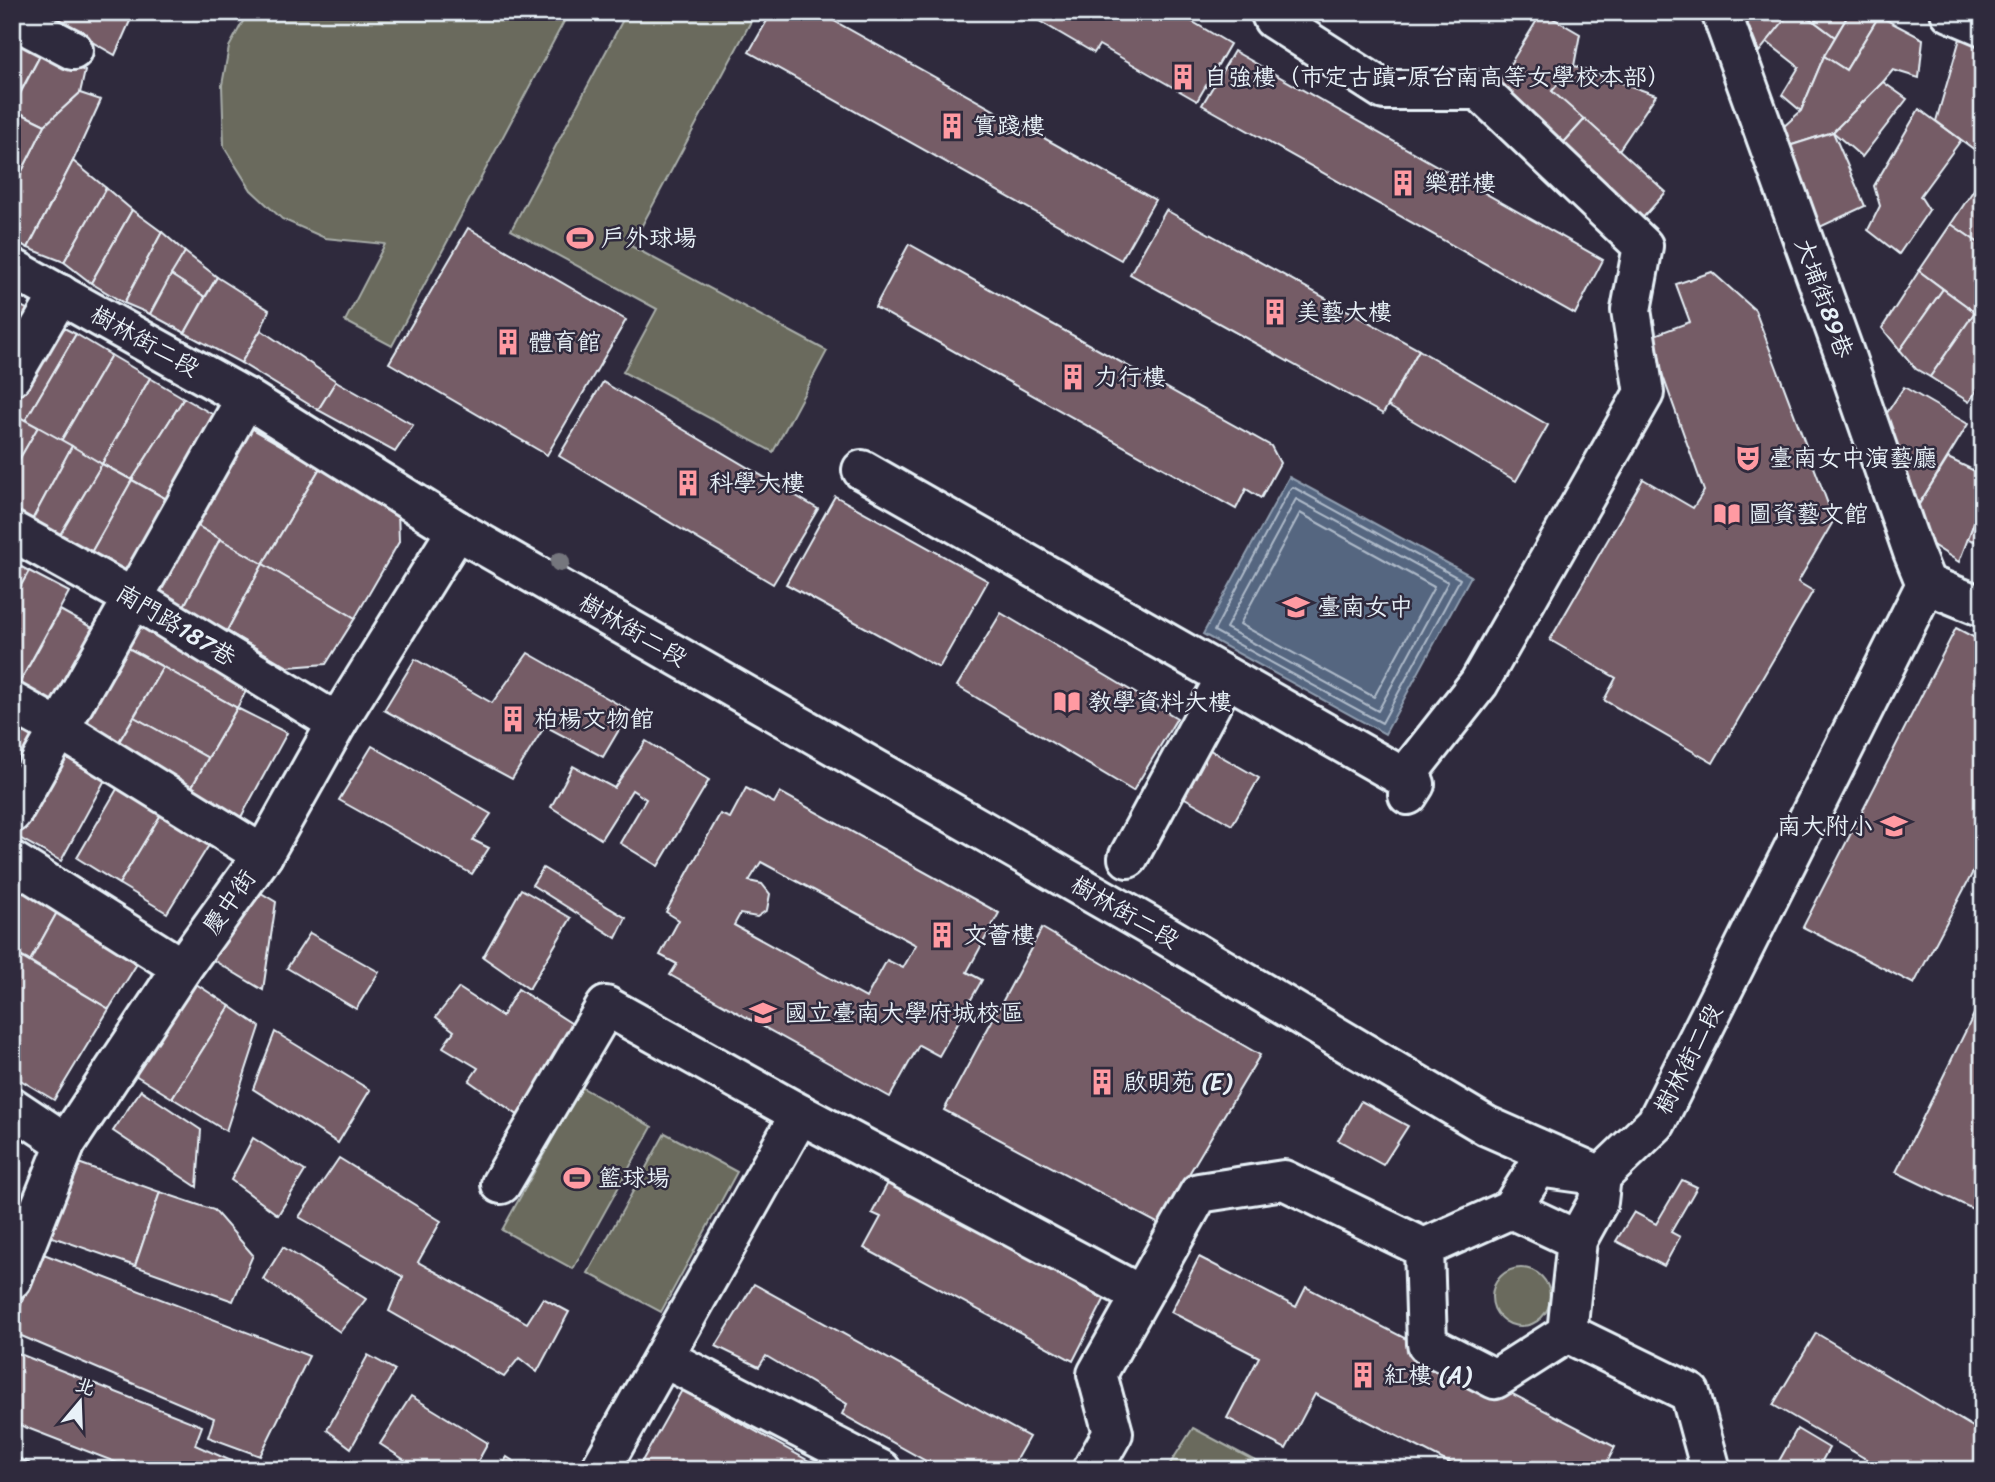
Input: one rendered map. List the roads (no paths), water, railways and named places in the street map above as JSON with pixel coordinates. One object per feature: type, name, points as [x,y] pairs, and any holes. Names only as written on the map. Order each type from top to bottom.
[{"type":"street","points":[[862,470],[1226,677],[1403,791],[1479,683],[1644,393],[1631,310],[1643,246],[1479,90],[1384,90],[1273,19],[1270,12]]},
{"type":"street","name":"大埔街89巷","points":[[1721,12],[1926,584]]},
{"type":"street","points":[[1950,12],[1983,26]]},
{"type":"street","points":[[12,18],[73,50]]},
{"type":"street","name":"樹林街二段","points":[[12,268],[246,398],[457,530],[1103,899],[1487,1126],[1601,1176],[1656,1124],[1926,584]]},
{"type":"street","points":[[12,376],[60,295]]},
{"type":"street","points":[[12,813],[246,398]]},
{"type":"street","name":"慶中街","points":[[12,1279],[66,1143],[182,968],[263,855],[337,723],[457,530]]},
{"type":"street","name":"南門路187巷","points":[[12,531],[133,598],[337,723]]},
{"type":"street","points":[[1926,584],[1983,607]]},
{"type":"street","points":[[1128,858],[1226,677]]},
{"type":"street","points":[[12,702],[263,855]]},
{"type":"street","points":[[12,860],[182,968]]},
{"type":"street","points":[[501,1184],[606,1006],[800,1114],[1141,1295]]},
{"type":"street","points":[[12,1107],[66,1143]]},
{"type":"street","points":[[600,1470],[800,1114]]},
{"type":"street","points":[[1424,1248],[1511,1209],[1538,1167],[1601,1176],[1598,1202],[1577,1240],[1567,1333]]},
{"type":"street","points":[[1092,1470],[1113,1433],[1097,1374],[1199,1193],[1284,1180],[1424,1248]]},
{"type":"street","points":[[1511,1209],[1577,1240]]},
{"type":"street","points":[[1424,1248],[1427,1344],[1495,1379],[1567,1333]]},
{"type":"street","points":[[1567,1333],[1690,1393],[1711,1470]]},
{"type":"street","points":[[664,1358],[881,1470]]},
{"type":"water","points":[[1289,477],[1471,576],[1385,734],[1203,634]]},
{"type":"place","name":"自強樓（市定古蹟-原台南高等女學校本部）","points":[[1183,77]]},
{"type":"place","name":"實踐樓","points":[[952,126]]},
{"type":"place","name":"樂群樓","points":[[1403,183]]},
{"type":"place","name":"戶外球場","points":[[580,238]]},
{"type":"place","name":"美藝大樓","points":[[1275,312]]},
{"type":"place","name":"體育館","points":[[508,342]]},
{"type":"place","name":"力行樓","points":[[1073,377]]},
{"type":"place","name":"臺南女中演藝廳","points":[[1748,458]]},
{"type":"place","name":"科學大樓","points":[[688,483]]},
{"type":"place","name":"圖資藝文館","points":[[1727,514]]},
{"type":"place","name":"臺南女中","points":[[1296,607]]},
{"type":"place","name":"教學資料大樓","points":[[1067,702]]},
{"type":"place","name":"柏楊文物館","points":[[513,719]]},
{"type":"place","name":"南大附小","points":[[1894,826]]},
{"type":"place","name":"文薈樓","points":[[942,935]]},
{"type":"place","name":"國立臺南大學府城校區","points":[[763,1013]]},
{"type":"place","name":"啟明苑 (E)","points":[[1102,1082]]},
{"type":"place","name":"籃球場","points":[[577,1178]]},
{"type":"place","name":"紅樓 (A)","points":[[1363,1375]]}]
